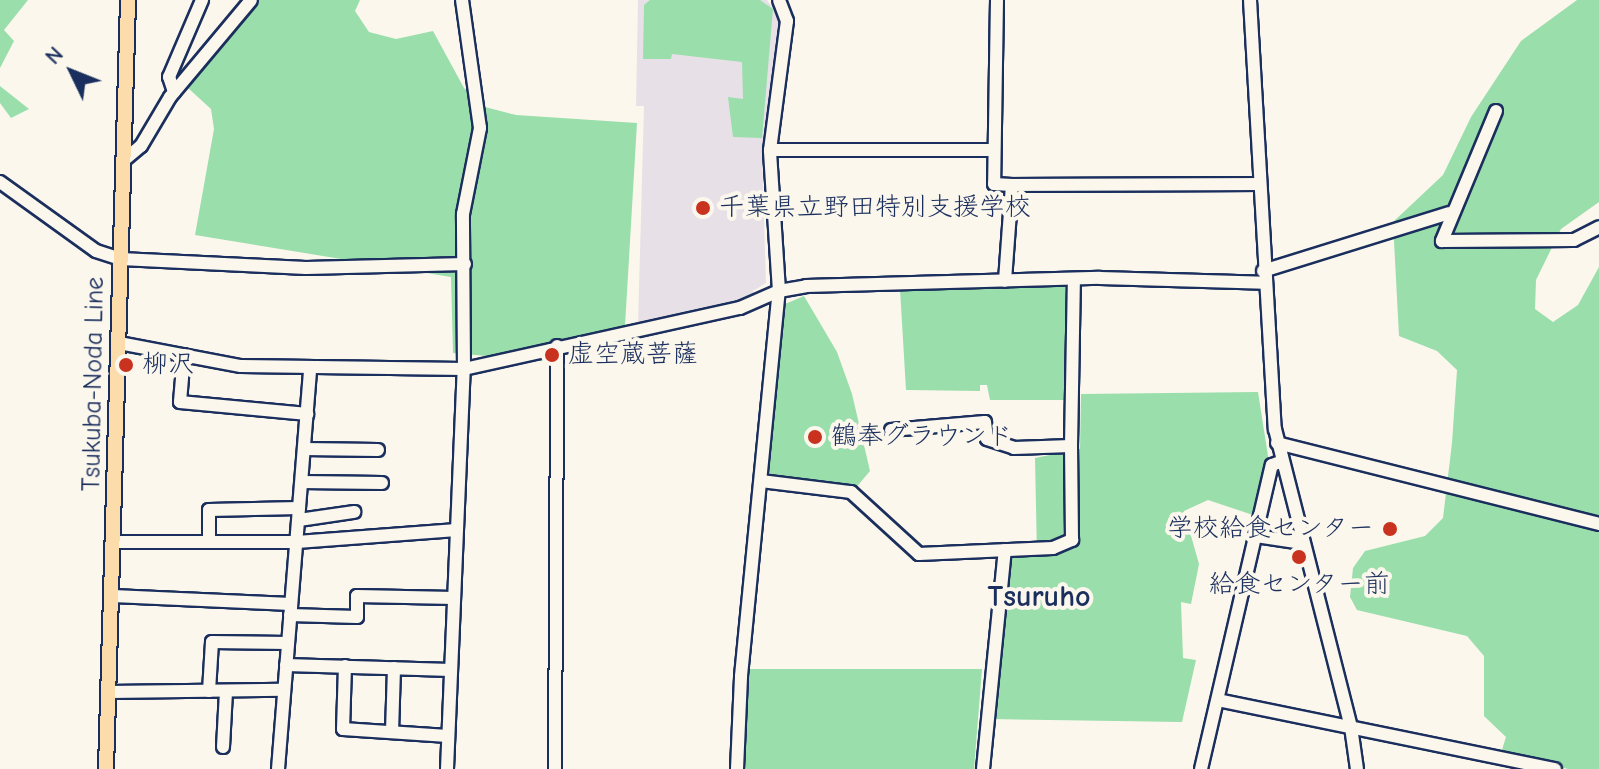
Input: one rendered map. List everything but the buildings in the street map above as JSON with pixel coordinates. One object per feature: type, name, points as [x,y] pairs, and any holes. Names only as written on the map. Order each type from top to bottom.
[{"type":"main road","name":"Tsukuba-Noda Line","points":[[106,769],[128,0]]},
{"type":"street","points":[[174,92],[169,77],[202,0]]},
{"type":"street","points":[[123,161],[141,146],[174,92],[251,0]]},
{"type":"street","points":[[447,769],[464,369],[465,192],[480,128],[462,0]]},
{"type":"street","points":[[737,769],[741,676],[779,291],[770,150],[787,21],[779,0]]},
{"type":"street","points":[[997,0],[992,150],[994,184],[1257,184]]},
{"type":"street","points":[[1250,0],[1257,184],[1277,443],[1351,727],[1357,769]]},
{"type":"street","points":[[1496,111],[1449,213],[1442,241],[1574,240],[1599,227]]},
{"type":"street","points":[[770,150],[992,150]]},
{"type":"street","points":[[0,182],[96,251],[121,259],[306,268],[465,264]]},
{"type":"street","points":[[1005,281],[1012,185]]},
{"type":"street","points":[[119,343],[184,355],[310,370],[464,369],[740,308],[779,291],[857,283],[1263,277],[1449,213]]},
{"type":"street","points":[[761,481],[851,492],[919,554],[1053,548],[1072,540],[1074,280]]},
{"type":"street","points":[[555,769],[557,346]]},
{"type":"street","points":[[184,355],[180,402],[307,414]]},
{"type":"street","points":[[278,769],[310,370]]},
{"type":"street","points":[[891,430],[985,422],[987,439],[1014,448],[1071,446]]},
{"type":"street","points":[[1277,443],[1599,524]]},
{"type":"street","points":[[304,449],[378,450]]},
{"type":"street","points":[[1201,769],[1272,465],[1280,462]]},
{"type":"street","points":[[302,482],[382,483]]},
{"type":"street","points":[[209,542],[209,510],[299,514],[354,512]]},
{"type":"street","points":[[114,542],[297,542],[457,530]]},
{"type":"street","points":[[1256,536],[1302,543]]},
{"type":"street","points":[[983,769],[1005,550]]},
{"type":"street","points":[[113,596],[357,617],[357,596],[454,598]]},
{"type":"street","points":[[209,691],[212,642],[288,643]]},
{"type":"street","points":[[286,665],[451,670]]},
{"type":"street","points":[[345,666],[343,729],[448,736]]},
{"type":"street","points":[[392,732],[394,668]]},
{"type":"street","points":[[109,692],[283,690]]},
{"type":"street","points":[[223,747],[226,691]]},
{"type":"street","points":[[1218,700],[1555,769]]},
{"type":"shaded area","name":"千葉県立野田特別支援学校","points":[[638,0],[767,0],[780,19],[762,151],[766,283],[753,291],[755,297],[638,325],[644,106],[636,106]]},
{"type":"green space","points":[[0,0],[28,0],[4,30],[14,41],[0,68]]},
{"type":"green space","points":[[257,0],[360,0],[355,11],[369,32],[396,39],[433,31],[464,88],[485,107],[516,115],[637,123],[625,326],[561,343],[557,362],[453,353],[451,277],[195,235],[214,129],[211,109],[188,88]]},
{"type":"green space","points":[[650,0],[760,0],[773,9],[762,138],[733,137],[728,97],[743,99],[742,62],[672,54],[671,59],[643,59],[644,5]]},
{"type":"green space","points":[[1577,0],[1599,0],[1599,202],[1561,229],[1536,280],[1535,309],[1553,322],[1578,305],[1599,267],[1599,769],[1568,769],[1501,753],[1506,737],[1484,716],[1484,656],[1467,636],[1357,610],[1350,597],[1353,568],[1365,551],[1425,536],[1443,518],[1452,443],[1457,370],[1437,351],[1399,336],[1393,222],[1443,175],[1471,117],[1521,41]]},
{"type":"green space","points":[[0,86],[29,109],[11,118],[0,103]]},
{"type":"green space","points":[[1065,286],[1065,400],[990,400],[987,385],[980,385],[980,391],[906,390],[900,289]]},
{"type":"green space","name":"鶴奉グラウンド","points":[[804,296],[837,352],[852,394],[870,471],[853,491],[767,477],[785,304]]},
{"type":"green space","points":[[1258,392],[1268,456],[1256,516],[1208,500],[1184,511],[1199,564],[1191,604],[1181,602],[1183,658],[1196,660],[1182,722],[992,719],[1008,557],[1037,555],[1035,458],[1080,449],[1081,394]]},
{"type":"green space","points":[[743,669],[982,669],[974,769],[740,769]]},
{"type":"place","name":"千葉県立野田特別支援学校","points":[[703,208]]},
{"type":"place","name":"虚空蔵菩薩","points":[[552,355]]},
{"type":"place","name":"柳沢","points":[[126,365]]},
{"type":"place","name":"鶴奉グラウンド","points":[[815,437]]},
{"type":"place","name":"学校給食センター","points":[[1390,529]]},
{"type":"place","name":"給食センター前","points":[[1299,557]]},
{"type":"district","name":"Tsuruho","points":[[1039,597]]}]
